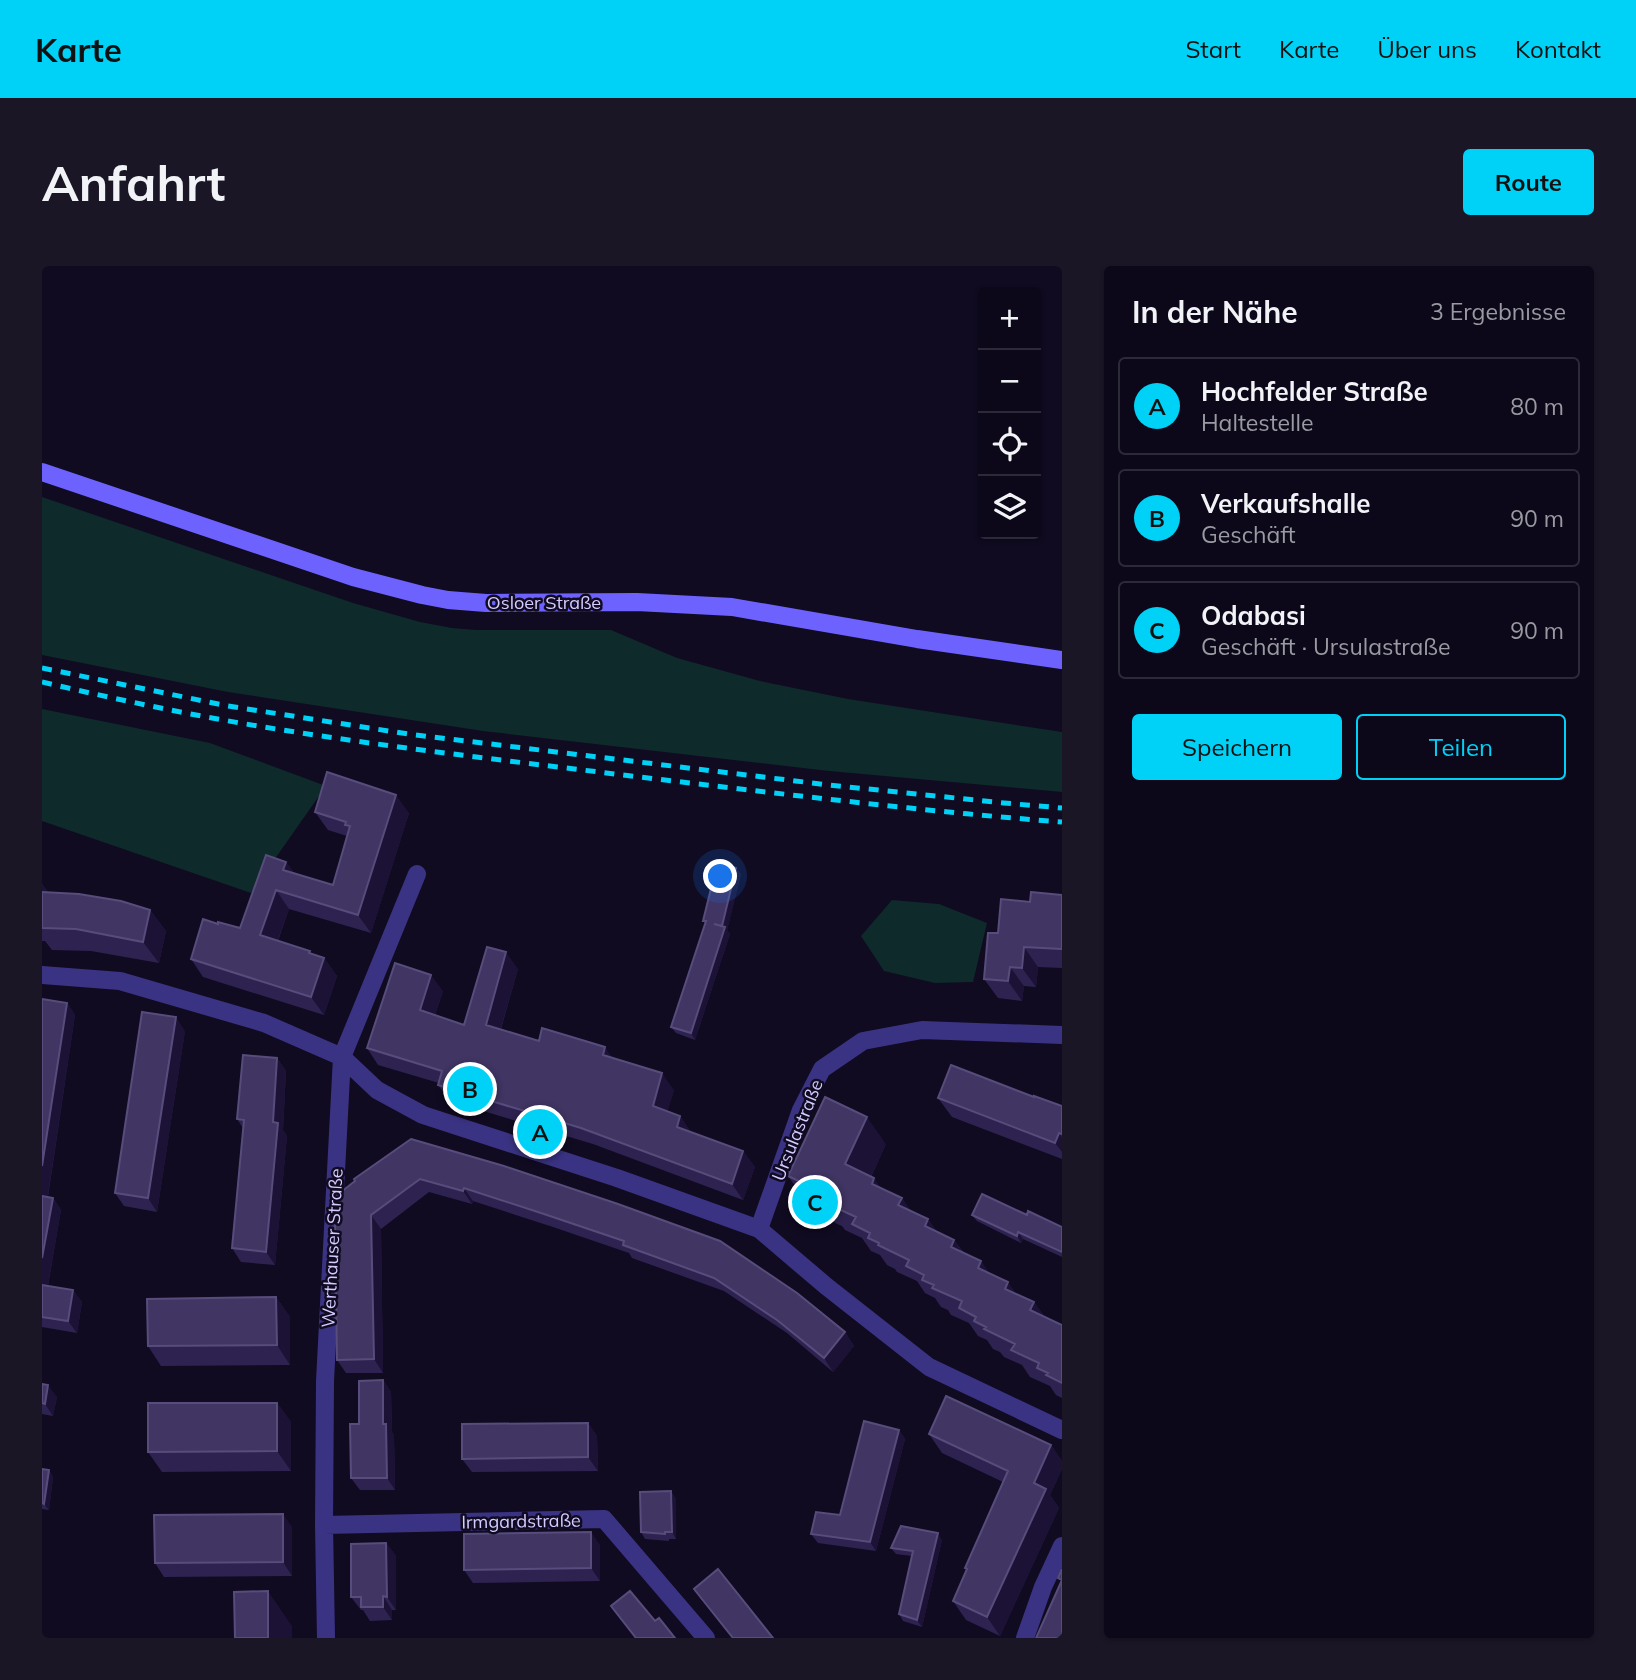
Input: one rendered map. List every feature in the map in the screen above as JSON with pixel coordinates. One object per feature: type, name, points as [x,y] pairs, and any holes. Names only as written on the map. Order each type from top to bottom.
[{"type":"main road","name":"Osloer Straße","points":[[42,472],[340,572],[448,600],[485,603],[637,602],[709,605],[758,610],[918,639],[1062,660]]},
{"type":"street","name":"Werthauser Straße","points":[[326,1638],[325,1381],[342,1056],[417,874]]},
{"type":"street","points":[[42,975],[120,981],[264,1023],[342,1056],[377,1090],[423,1115],[617,1178],[759,1229],[929,1367],[1062,1430]]},
{"type":"street","name":"Ursulastraße","points":[[759,1229],[801,1110],[822,1069],[863,1041],[922,1030],[1062,1035]]},
{"type":"street","name":"Irmgardstraße","points":[[324,1525],[604,1519],[706,1638]]},
{"type":"street","points":[[1025,1638],[1042,1587],[1062,1546]]},
{"type":"green space","points":[[42,497],[353,603],[420,622],[476,630],[611,630],[677,658],[760,681],[848,699],[1062,732],[1062,792],[829,771],[483,731],[228,692],[42,655]]},
{"type":"green space","points":[[42,709],[210,743],[326,786],[251,893],[42,821]]},
{"type":"green space","points":[[892,900],[939,904],[987,923],[973,982],[935,983],[884,971],[861,936]]},
{"type":"building","points":[[327,772],[396,795],[358,915],[276,890],[260,935],[324,958],[311,997],[191,959],[203,919],[240,928],[266,855],[286,862],[283,870],[333,885],[350,826],[345,825],[346,822],[315,812]]},
{"type":"building","points":[[717,864],[736,868],[722,926],[714,924],[725,927],[691,1033],[671,1027],[706,921],[703,921]]},
{"type":"building","points":[[42,892],[79,894],[121,901],[150,910],[143,942],[76,929],[42,928]]},
{"type":"building","points":[[1031,892],[1062,895],[1062,949],[1024,947],[1022,968],[1010,967],[1008,981],[984,979],[988,933],[998,933],[1001,899],[1030,902]]},
{"type":"building","points":[[487,947],[506,952],[486,1025],[539,1041],[542,1028],[605,1047],[603,1055],[662,1073],[653,1106],[680,1116],[677,1127],[743,1151],[732,1184],[581,1128],[438,1085],[442,1071],[367,1048],[395,963],[431,975],[420,1010],[464,1025]]},
{"type":"building","points":[[42,999],[67,1003],[42,1166]]},
{"type":"building","points":[[142,1012],[176,1017],[148,1198],[115,1193]]},
{"type":"building","points":[[243,1055],[277,1058],[273,1122],[278,1123],[266,1252],[232,1248],[244,1120],[237,1119]]},
{"type":"building","points":[[951,1065],[1062,1106],[1062,1134],[1059,1133],[1055,1143],[938,1098]]},
{"type":"building","points":[[825,1097],[867,1117],[845,1164],[874,1178],[872,1184],[902,1198],[898,1205],[928,1219],[925,1226],[954,1240],[951,1247],[981,1261],[978,1268],[1008,1282],[1005,1289],[1034,1302],[1030,1310],[1062,1325],[1062,1383],[1037,1368],[1039,1363],[1011,1350],[1015,1344],[974,1321],[976,1317],[959,1308],[962,1301],[932,1288],[934,1285],[922,1280],[924,1275],[906,1266],[909,1260],[868,1238],[870,1233],[852,1224],[856,1217],[826,1203],[827,1201],[816,1195],[818,1190],[788,1176]]},
{"type":"building","points":[[411,1139],[504,1166],[720,1241],[797,1293],[845,1332],[824,1358],[777,1320],[714,1278],[623,1245],[624,1241],[544,1214],[464,1188],[463,1191],[420,1179],[371,1215],[374,1359],[337,1360],[336,1196],[355,1181],[354,1179]]},
{"type":"building","points":[[982,1194],[1027,1215],[1028,1211],[1062,1227],[1062,1252],[1018,1232],[1017,1236],[972,1215]]},
{"type":"building","points":[[42,1196],[53,1198],[42,1258]]},
{"type":"building","points":[[42,1285],[73,1290],[68,1321],[42,1317]]},
{"type":"building","points":[[276,1297],[277,1345],[148,1346],[147,1299]]},
{"type":"building","points":[[383,1380],[387,1478],[351,1478],[350,1424],[359,1424],[359,1381]]},
{"type":"building","points":[[42,1384],[48,1385],[45,1404],[42,1403]]},
{"type":"building","points":[[946,1396],[1051,1445],[1034,1483],[1046,1489],[987,1617],[953,1601],[1008,1471],[929,1434]]},
{"type":"building","points":[[148,1403],[277,1403],[277,1451],[148,1452]]},
{"type":"building","points":[[864,1421],[899,1430],[870,1542],[811,1534],[816,1512],[840,1515]]},
{"type":"building","points":[[588,1423],[588,1457],[462,1459],[462,1424]]},
{"type":"building","points":[[42,1469],[49,1470],[44,1504],[42,1503]]},
{"type":"building","points":[[671,1491],[672,1532],[641,1532],[640,1492]]},
{"type":"building","points":[[283,1514],[283,1562],[155,1563],[154,1515]]},
{"type":"building","points":[[901,1526],[938,1533],[917,1620],[899,1614],[913,1551],[891,1548]]},
{"type":"building","points":[[591,1532],[591,1568],[464,1570],[464,1534]]},
{"type":"building","points":[[386,1543],[387,1597],[383,1596],[383,1607],[361,1607],[361,1597],[351,1597],[351,1544]]},
{"type":"building","points":[[718,1569],[773,1638],[733,1638],[694,1589]]},
{"type":"building","points":[[1062,1580],[1062,1638],[1036,1638]]},
{"type":"building","points":[[268,1591],[268,1638],[235,1638],[234,1592]]},
{"type":"building","points":[[630,1591],[655,1621],[659,1618],[675,1638],[636,1638],[611,1606]]},
{"type":"railway","points":[[42,668],[228,706],[408,734],[829,785],[1062,808]]},
{"type":"railway","points":[[42,682],[200,716],[376,744],[793,795],[1062,822]]},
{"type":"place","name":"Verkaufshalle","points":[[470,1089]]},
{"type":"place","name":"Hochfelder Straße","points":[[540,1132]]},
{"type":"place","name":"Odabasi","points":[[815,1202]]}]
